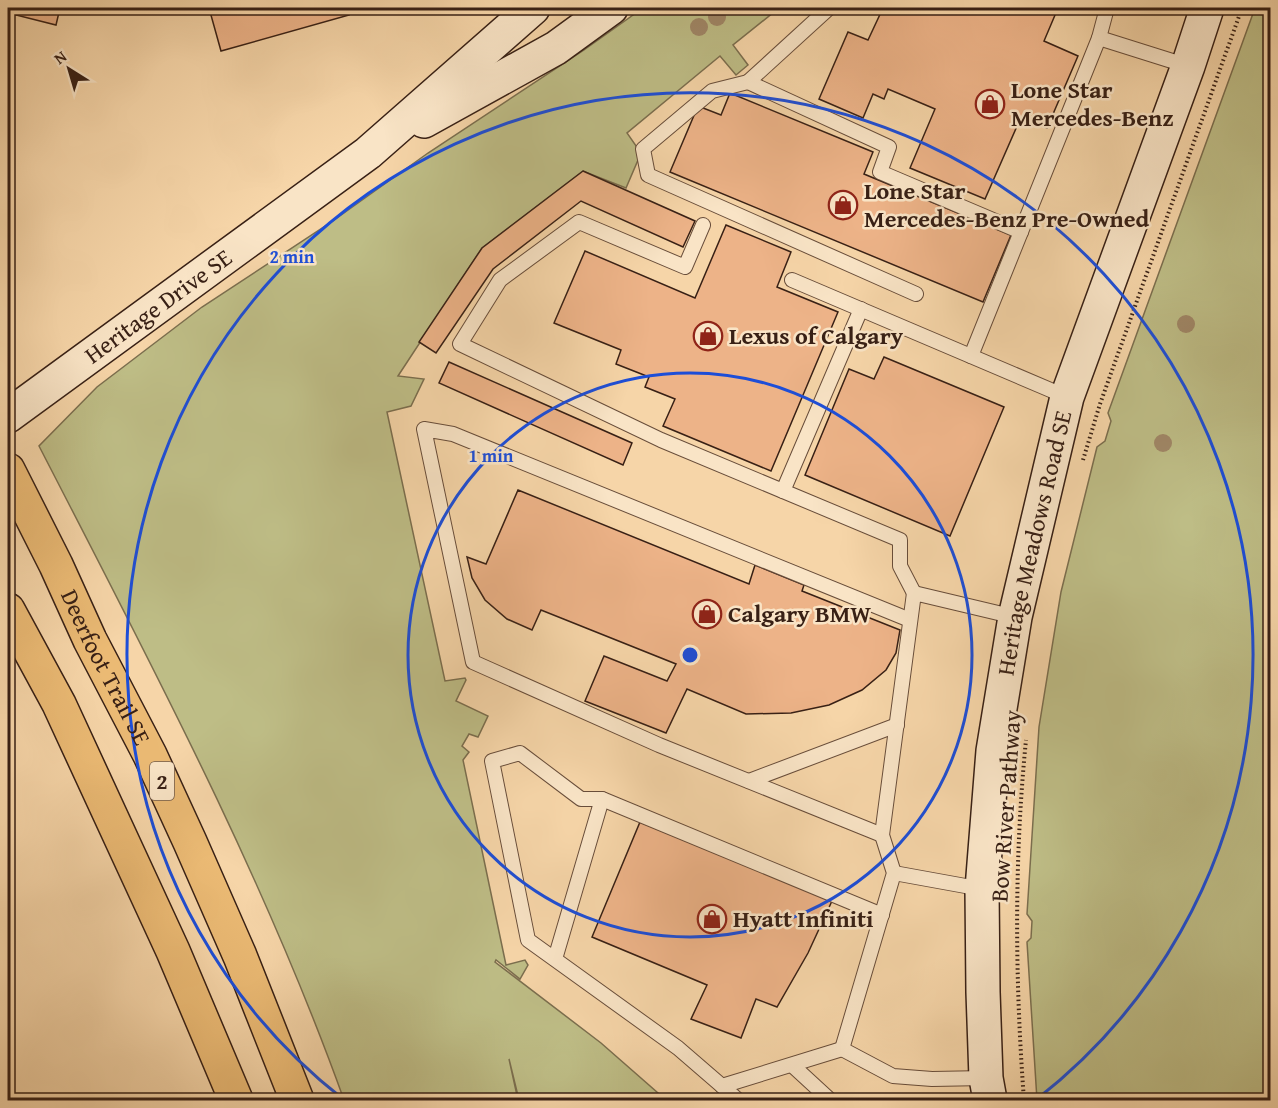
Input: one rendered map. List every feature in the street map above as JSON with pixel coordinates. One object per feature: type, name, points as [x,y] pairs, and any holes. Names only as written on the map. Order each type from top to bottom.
[{"type":"highway","name":"Deerfoot Trail SE","points":[[8,470],[56,565],[90,640],[150,755],[190,842],[244,966],[297,1101]]},
{"type":"highway","points":[[8,610],[59,704],[173,951],[236,1101]]},
{"type":"main road","name":"Heritage Drive SE","points":[[8,416],[368,153],[533,8]]},
{"type":"main road","name":"Heritage Drive SE","points":[[368,153],[556,48],[611,8]]},
{"type":"main road","name":"Heritage Meadows Road SE","points":[[988,1089],[982,992],[982,889],[993,751],[1015,617],[1067,397],[1207,8]]},
{"type":"lane","points":[[829,8],[748,82],[712,91],[643,149],[648,175],[916,294]]},
{"type":"lane","points":[[971,356],[1099,38],[1107,8]]},
{"type":"lane","points":[[1099,38],[1188,66]]},
{"type":"lane","points":[[748,82],[889,147],[880,172],[1021,232]]},
{"type":"lane","points":[[703,225],[685,267],[579,222],[500,280],[460,344],[661,440],[900,540],[900,566],[914,593],[882,835],[894,873],[842,1049]]},
{"type":"lane","points":[[792,280],[1067,397]]},
{"type":"lane","points":[[783,491],[861,309]]},
{"type":"lane","points":[[882,835],[659,745],[473,663],[424,429],[453,434],[910,620]]},
{"type":"lane","points":[[914,593],[1015,617]]},
{"type":"lane","points":[[749,781],[897,725]]},
{"type":"lane","points":[[738,1101],[678,1048],[528,940],[492,761],[520,753],[581,799],[602,799],[882,915]]},
{"type":"lane","points":[[555,959],[602,799]]},
{"type":"lane","points":[[894,873],[982,889]]},
{"type":"lane","points":[[722,1086],[842,1049],[893,1076],[932,1079],[988,1089]]},
{"type":"lane","points":[[792,1065],[830,1101]]},
{"type":"path","points":[[1081,467],[1100,404],[1242,8]]},
{"type":"path","name":"Bow River Pathway","points":[[1024,1101],[1016,936],[1021,791],[1027,728]]},
{"type":"shaded area","points":[[643,8],[779,8],[733,45],[748,65],[736,75],[720,56],[627,133],[641,153],[626,188],[583,171],[482,248],[398,376],[424,379],[411,406],[387,412],[445,681],[465,678],[456,701],[488,716],[478,737],[469,734],[462,746],[469,752],[463,760],[506,965],[525,960],[528,965],[520,979],[496,960],[495,962],[601,1043],[666,1100],[519,1100],[509,1059],[518,1100],[344,1100],[278,933],[241,850],[162,687],[39,446],[97,387],[202,307],[330,223],[428,153],[584,50]]},
{"type":"shaded area","points":[[1255,8],[1270,8],[1270,1100],[1037,1100],[1027,942],[1031,938],[1032,921],[1027,914],[1039,727],[1061,592],[1097,447],[1105,441],[1111,421],[1108,413]]},
{"type":"building","points":[[8,8],[60,8],[56,25],[8,13]]},
{"type":"building","points":[[209,8],[347,8],[349,15],[221,51]]},
{"type":"building","name":"Lone Star Mercedes-Benz","points":[[883,8],[1058,8],[1044,41],[1078,56],[1047,128],[1021,117],[985,199],[910,168],[935,109],[888,89],[884,99],[873,94],[863,118],[819,99],[848,32],[868,40]]},
{"type":"building","name":"Lone Star Mercedes-Benz Pre-Owned","points":[[730,93],[873,152],[864,174],[1011,235],[983,302],[670,172],[698,106],[721,115]]},
{"type":"building","points":[[583,171],[695,221],[683,247],[581,201],[493,269],[436,353],[419,342],[482,248]]},
{"type":"building","name":"Lexus of Calgary","points":[[726,225],[791,252],[777,287],[838,312],[771,471],[663,426],[675,399],[645,387],[649,377],[616,364],[621,350],[554,323],[585,251],[695,298]]},
{"type":"building","name":"Lexus of Calgary","points":[[884,357],[1004,407],[950,536],[805,475],[849,369],[874,379]]},
{"type":"building","points":[[449,362],[632,443],[623,465],[439,383]]},
{"type":"building","name":"Calgary BMW","points":[[518,490],[749,584],[755,565],[804,585],[802,591],[900,630],[896,653],[886,670],[862,690],[829,705],[791,713],[746,714],[687,689],[666,733],[585,701],[604,656],[667,681],[676,664],[541,610],[532,630],[507,619],[485,600],[472,578],[467,557],[486,564]]},
{"type":"building","name":"Hyatt Infiniti","points":[[640,822],[832,901],[808,953],[777,1007],[756,999],[741,1038],[691,1019],[707,985],[592,937]]},
{"type":"place","name":"Lone Star Mercedes-Benz","points":[[990,104]]},
{"type":"place","name":"Lone Star Mercedes-Benz Pre-Owned","points":[[843,205]]},
{"type":"place","name":"Lexus of Calgary","points":[[708,336]]},
{"type":"place","name":"Calgary BMW","points":[[707,614]]},
{"type":"place","name":"Hyatt Infiniti","points":[[712,919]]}]
